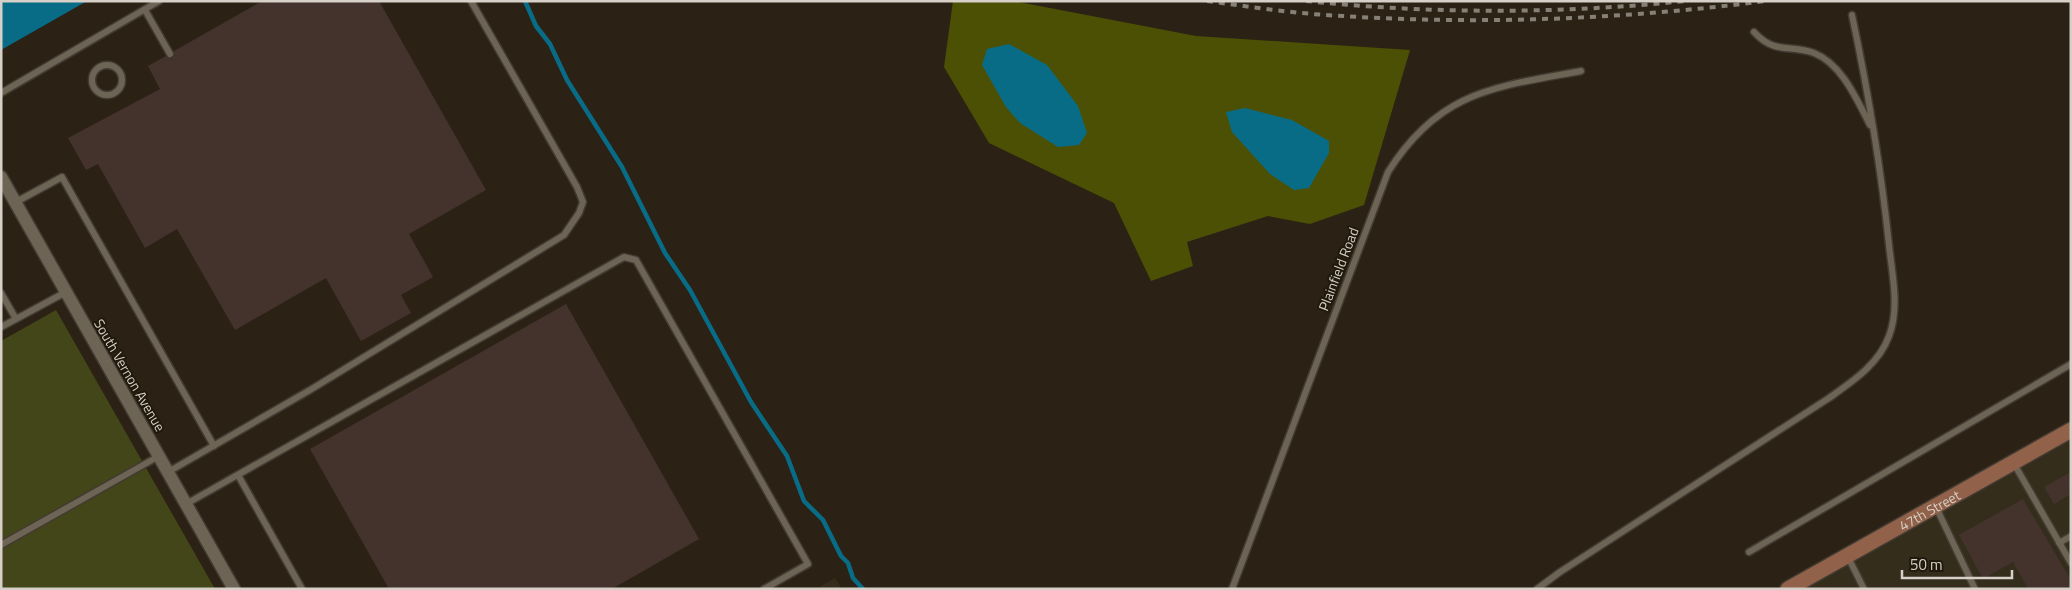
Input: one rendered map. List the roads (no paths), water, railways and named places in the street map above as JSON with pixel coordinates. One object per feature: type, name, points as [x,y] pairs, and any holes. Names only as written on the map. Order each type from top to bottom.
[{"type":"main road","name":"47th Street","points":[[1788,589],[2071,430]]},
{"type":"street","name":"South Vernon Avenue","points":[[1,177],[234,589]]},
{"type":"lane","points":[[1,92],[159,1]]},
{"type":"lane","points":[[168,472],[310,390],[564,235],[579,213],[583,202],[577,187],[471,1]]},
{"type":"lane","points":[[145,10],[170,54]]},
{"type":"lane","points":[[1537,589],[1560,572],[1829,398],[1863,373],[1881,354],[1894,314],[1894,292],[1884,202],[1852,15]]},
{"type":"lane","points":[[1754,32],[1763,42],[1777,48],[1813,52],[1828,60],[1839,72],[1873,131]]},
{"type":"lane","points":[[100,67],[114,67],[121,75],[121,85],[115,93],[101,94],[93,87],[93,74],[100,67]]},
{"type":"lane","name":"Plainfield Road","points":[[1232,589],[1388,172],[1401,152],[1423,127],[1441,112],[1465,98],[1492,88],[1581,70]]},
{"type":"lane","points":[[87,90],[93,87]]},
{"type":"lane","points":[[16,202],[62,177],[214,446]]},
{"type":"lane","points":[[186,504],[624,257],[636,260],[808,564],[764,589]]},
{"type":"lane","points":[[1,327],[66,292]]},
{"type":"lane","points":[[1,293],[16,319]]},
{"type":"lane","points":[[1749,552],[2071,364]]},
{"type":"lane","points":[[1,545],[159,456]]},
{"type":"lane","points":[[2013,462],[2071,563]]},
{"type":"lane","points":[[238,475],[302,589]]},
{"type":"lane","points":[[1936,506],[1975,589]]},
{"type":"lane","points":[[2059,543],[2071,536]]},
{"type":"lane","points":[[1847,556],[1864,589]]},
{"type":"water","points":[[1,1],[87,1],[1,50]]},
{"type":"water","points":[[1009,44],[1047,65],[1078,106],[1087,133],[1079,145],[1058,147],[1020,123],[1006,107],[982,65],[987,49]]},
{"type":"water","points":[[1245,108],[1292,120],[1329,141],[1329,153],[1309,188],[1294,190],[1270,174],[1232,132],[1226,112]]},
{"type":"waterway","points":[[525,1],[536,26],[550,44],[567,80],[622,167],[665,253],[690,290],[751,402],[787,456],[804,501],[823,520],[841,556],[848,563],[853,578],[863,589]]},
{"type":"railway","points":[[1207,1],[1326,15],[1449,20],[1554,19],[1607,16],[1766,1]]},
{"type":"railway","points":[[1306,1],[1401,8],[1496,11],[1590,8],[1685,1]]}]
